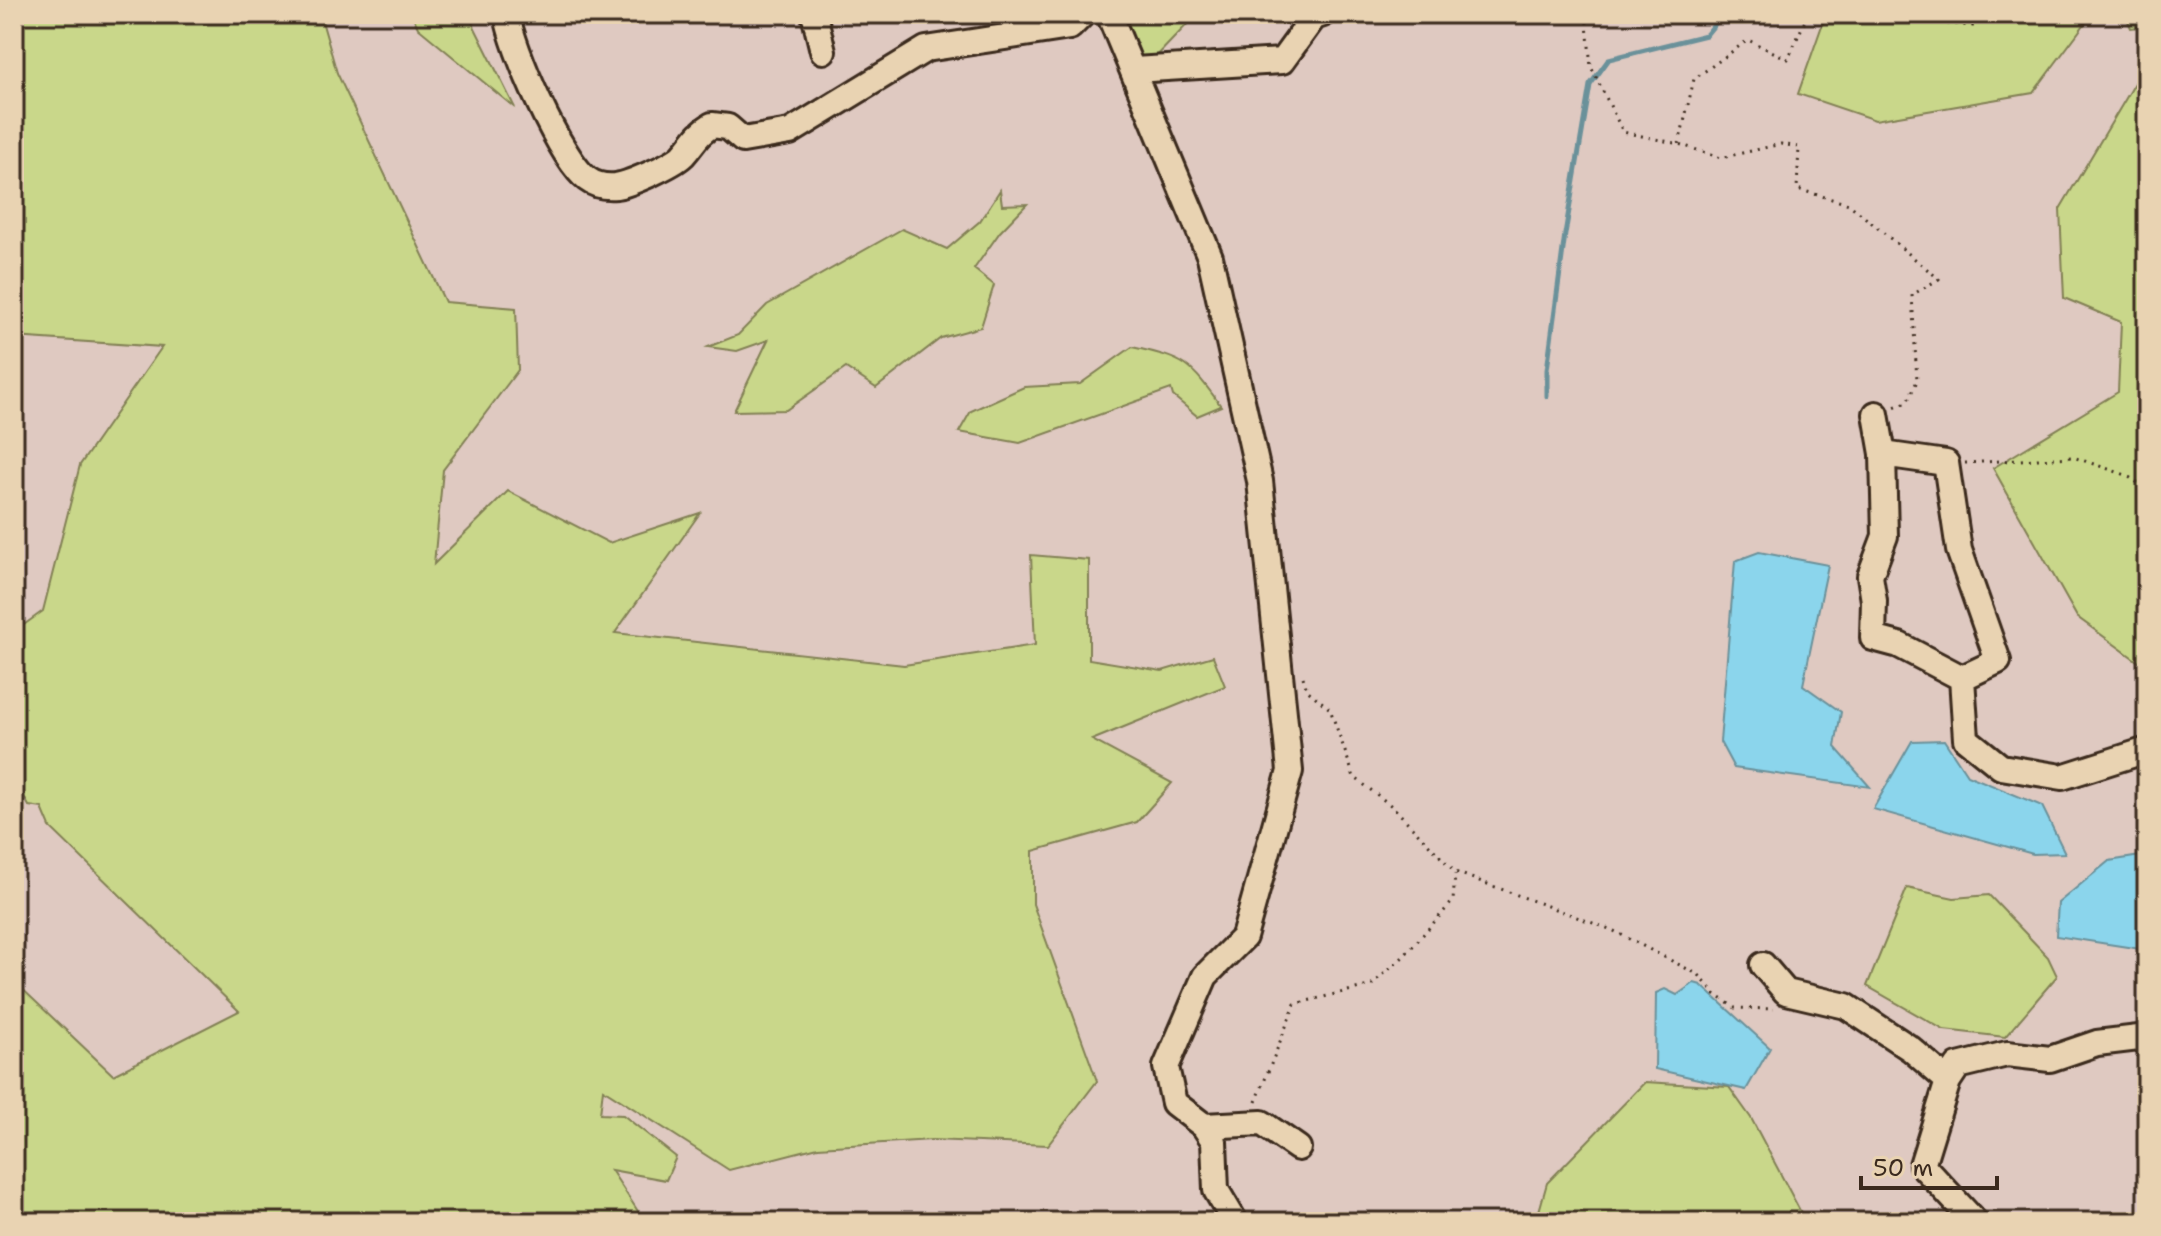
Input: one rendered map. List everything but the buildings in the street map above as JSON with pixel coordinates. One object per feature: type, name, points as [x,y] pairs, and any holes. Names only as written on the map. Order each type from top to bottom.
[{"type":"street","points":[[507,14],[543,113],[584,177],[597,186],[619,186],[682,156],[694,136],[712,125],[728,127],[743,140],[790,132],[926,49],[1070,27],[1083,14]]},
{"type":"street","points":[[814,14],[823,51]]},
{"type":"street","points":[[1109,14],[1210,257],[1260,481],[1290,771],[1244,937],[1205,976],[1166,1067],[1174,1103],[1204,1126],[1214,1141],[1216,1190],[1235,1222]]},
{"type":"street","points":[[1134,70],[1282,61],[1314,17],[1323,14]]},
{"type":"street","points":[[1876,414],[1883,454],[1885,536],[1870,576],[1874,601],[1873,638],[1899,645],[1962,678]]},
{"type":"street","points":[[1883,454],[1946,463],[1959,550],[1998,661],[1962,678]]},
{"type":"street","points":[[1962,678],[1966,739],[2001,767],[2062,777],[2147,750]]},
{"type":"street","points":[[1763,965],[1786,992],[1846,1006],[1911,1049],[1948,1081]]},
{"type":"street","points":[[1975,1222],[1922,1165],[1948,1081],[1958,1066],[2007,1054],[2050,1059],[2097,1043],[2147,1037]]},
{"type":"street","points":[[1204,1126],[1262,1123],[1298,1148]]},
{"type":"path","points":[[1586,14],[1591,67],[1623,132],[1679,144],[1721,158],[1781,144],[1799,147],[1797,189],[1849,204],[1939,279],[1912,295],[1917,381],[1907,402],[1876,414]]},
{"type":"path","points":[[1679,144],[1694,79],[1748,40],[1788,59],[1808,14]]},
{"type":"path","points":[[1844,14],[1903,22],[1973,26],[1994,14]]},
{"type":"path","points":[[1902,14],[1903,22]]},
{"type":"path","points":[[1946,463],[2073,457],[2126,475],[2147,489]]},
{"type":"path","points":[[1300,666],[1307,690],[1330,709],[1354,777],[1393,807],[1455,872],[1612,930],[1699,975],[1715,994],[1735,1008],[1781,1009]]},
{"type":"path","points":[[1248,1124],[1295,1004],[1372,985],[1404,956],[1453,901],[1455,872]]},
{"type":"green space","points":[[14,14],[320,14],[337,73],[445,302],[516,308],[518,370],[443,470],[434,564],[508,491],[609,543],[700,513],[615,633],[904,665],[1035,645],[1031,555],[1089,560],[1089,659],[1162,671],[1213,656],[1225,686],[1092,740],[1172,783],[1137,822],[1033,851],[1033,904],[1097,1081],[1048,1145],[932,1140],[818,1147],[729,1170],[603,1089],[600,1114],[623,1115],[676,1157],[666,1180],[611,1170],[645,1222],[14,1222],[14,981],[113,1075],[239,1011],[50,827],[42,808],[29,806],[14,779],[14,632],[43,611],[80,465],[162,347],[14,337]]},
{"type":"green space","points":[[412,14],[468,14],[515,108],[418,28]]},
{"type":"green space","points":[[1136,14],[1197,14],[1153,60],[1119,70],[1111,42]]},
{"type":"green space","points":[[1826,14],[1982,14],[1983,20],[2036,14],[2092,14],[2033,93],[1875,120],[1798,94]]},
{"type":"green space","points":[[2125,14],[2147,14],[2147,26],[2131,28]]},
{"type":"green space","points":[[2147,63],[2147,668],[2077,617],[1993,468],[2118,392],[2121,322],[2064,298],[2060,209]]},
{"type":"green space","points":[[1000,190],[1002,205],[1027,204],[1000,232],[974,269],[994,285],[981,327],[941,338],[876,388],[846,368],[786,410],[734,411],[768,340],[737,351],[708,347],[738,335],[767,305],[902,229],[947,249],[980,221]]},
{"type":"green space","points":[[1132,347],[1185,364],[1221,406],[1197,416],[1173,396],[1171,389],[1020,443],[959,432],[971,411],[1024,387],[1080,384]]},
{"type":"green space","points":[[1907,888],[1954,898],[1989,895],[2048,957],[2057,976],[2005,1037],[1944,1030],[1867,986]]},
{"type":"green space","points":[[1645,1082],[1729,1087],[1751,1118],[1806,1222],[1721,1222],[1677,1213],[1664,1222],[1536,1222],[1547,1183]]},
{"type":"water","points":[[1759,552],[1828,565],[1803,685],[1841,712],[1835,747],[1870,787],[1734,768],[1720,742],[1735,561]]},
{"type":"water","points":[[1944,740],[1967,775],[2042,806],[2065,853],[2033,854],[1873,809],[1912,741]]},
{"type":"water","points":[[2147,855],[2147,950],[2056,936],[2058,903],[2109,861]]},
{"type":"water","points":[[1694,983],[1701,985],[1770,1048],[1746,1090],[1655,1069],[1656,993],[1665,989],[1677,995]]},
{"type":"waterway","points":[[1547,396],[1547,370],[1565,234],[1590,85],[1609,59],[1706,35],[1723,14]]}]
